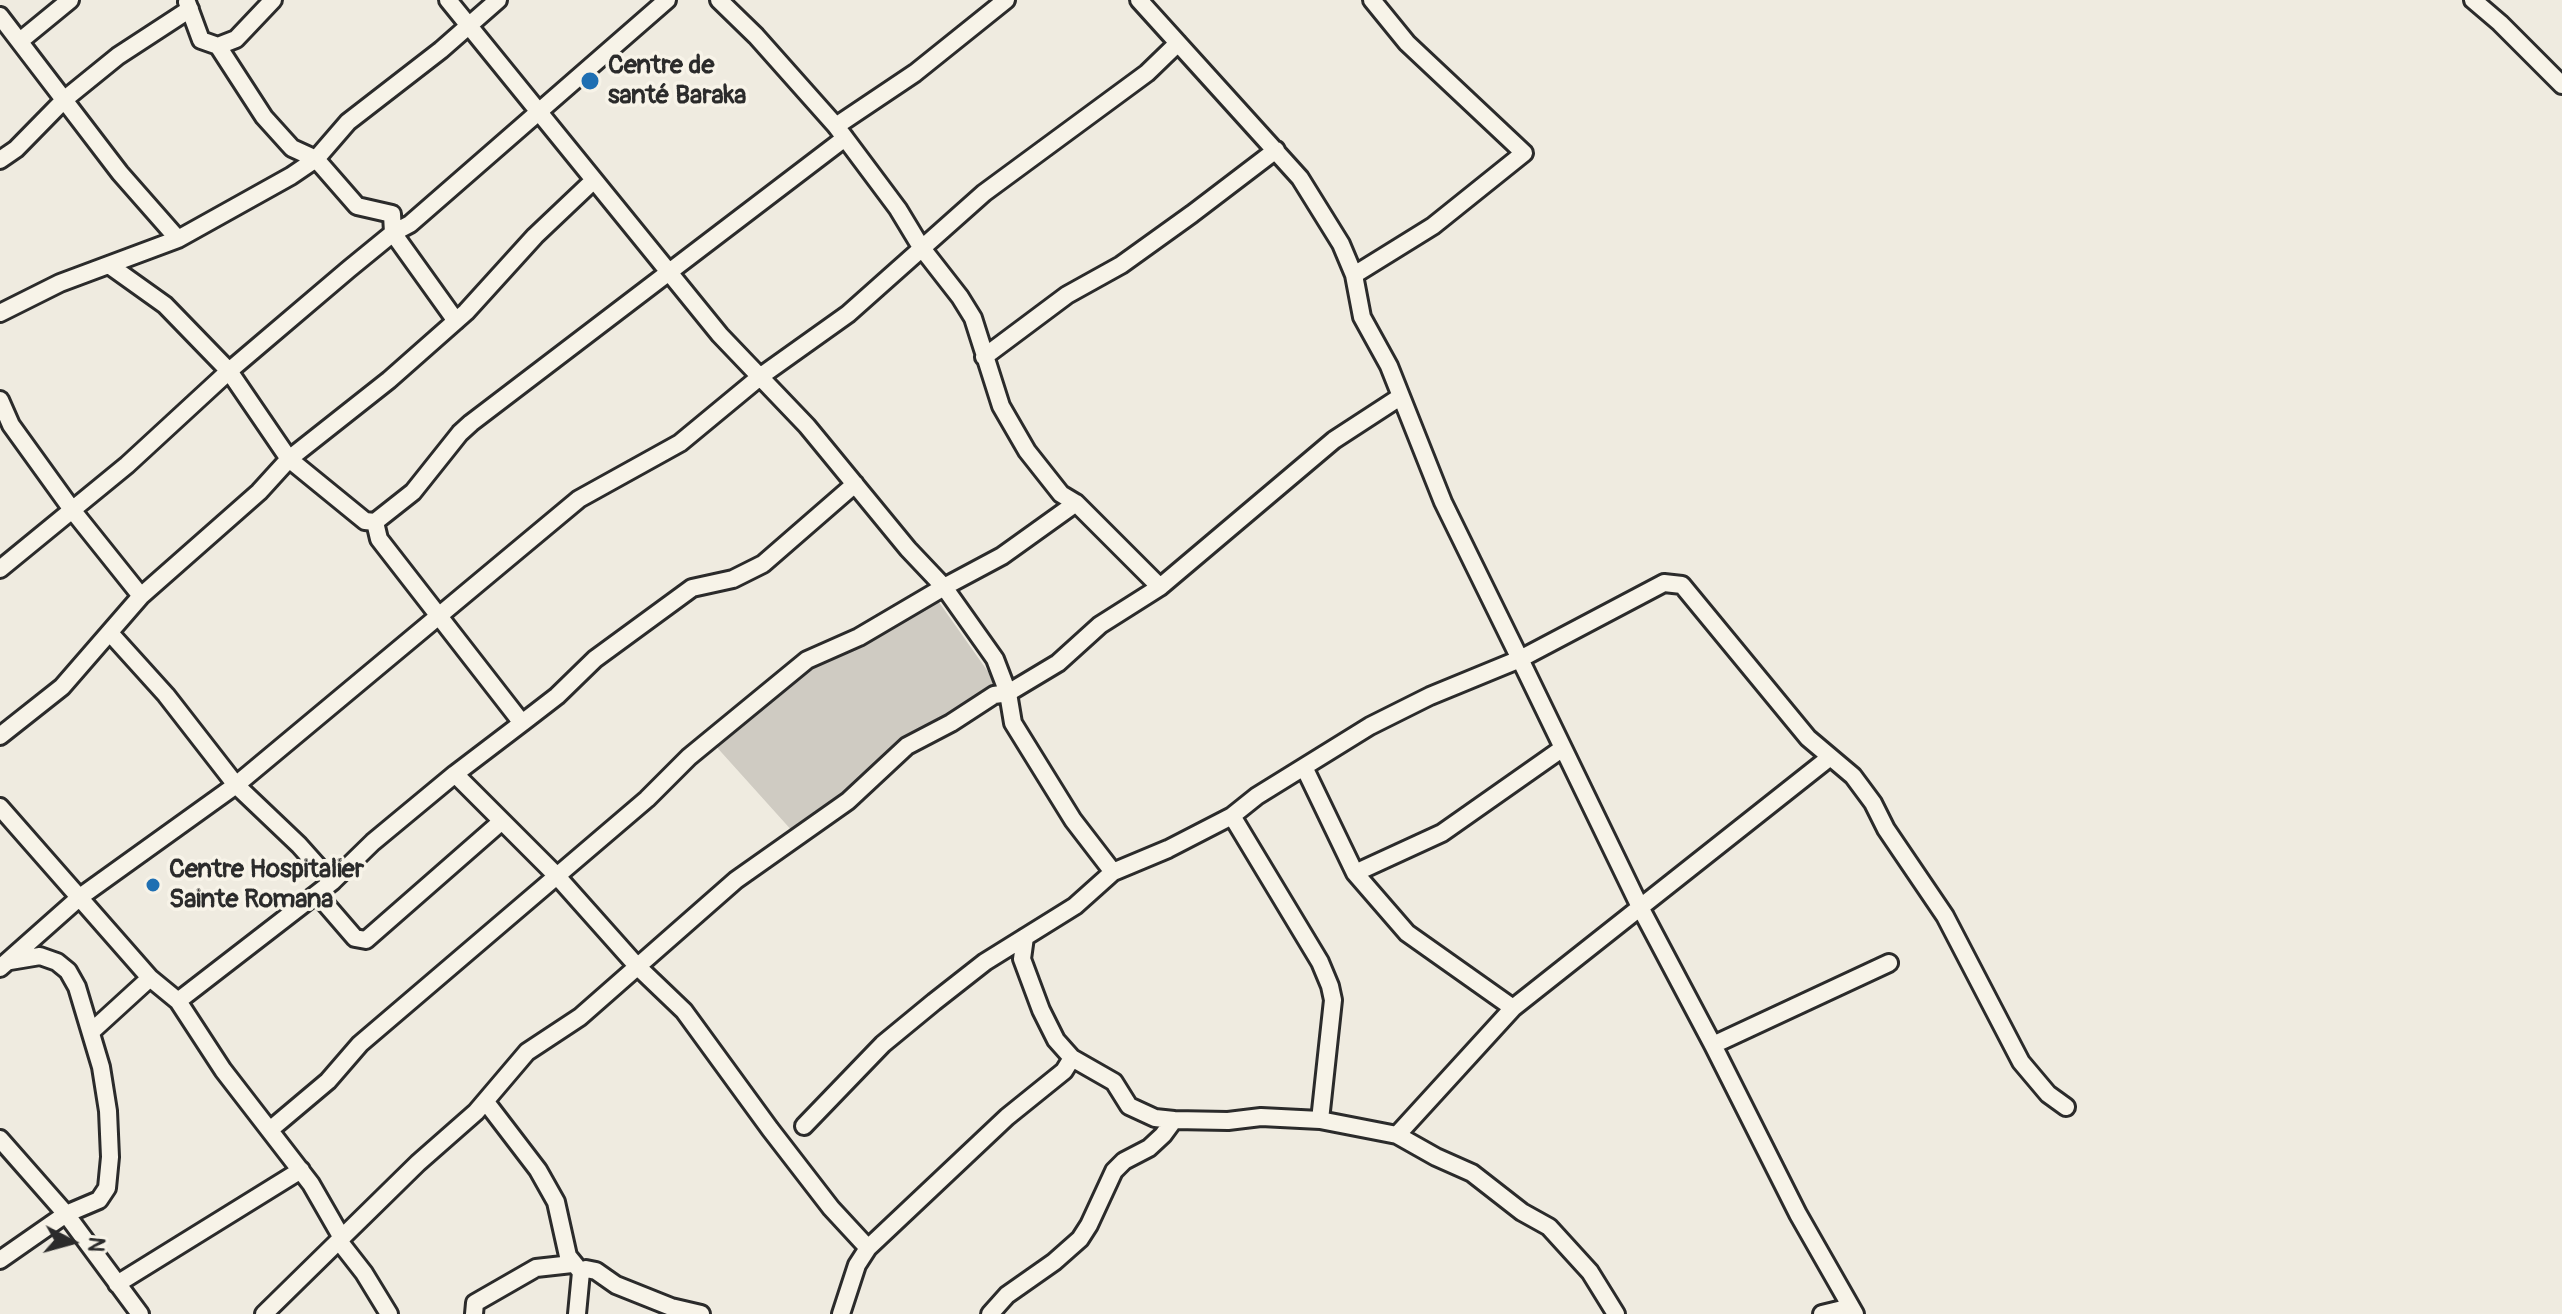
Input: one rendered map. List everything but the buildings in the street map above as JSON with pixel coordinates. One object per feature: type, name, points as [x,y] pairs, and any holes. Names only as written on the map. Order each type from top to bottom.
[{"type":"street","points":[[20,41],[70,0]]},
{"type":"street","points":[[218,46],[236,39],[273,0]]},
{"type":"street","points":[[448,0],[720,335],[807,426],[908,549],[944,587],[995,659],[1008,693],[1013,723],[1073,820],[1113,872]]},
{"type":"street","points":[[0,313],[60,283],[178,239],[238,208],[316,159],[348,122],[498,0]]},
{"type":"street","points":[[0,569],[73,511],[229,371],[393,233],[410,224],[667,0]]},
{"type":"street","points":[[719,0],[756,36],[840,132],[973,318],[1001,406],[1027,451],[1061,494],[1076,503],[1160,587]]},
{"type":"street","points":[[109,265],[165,305],[229,371],[289,459],[365,521],[375,522],[413,492],[471,423],[667,272],[1006,0]]},
{"type":"street","points":[[1139,0],[1300,178],[1341,244],[1354,275],[1362,317],[1389,366],[1443,502],[1641,909],[1798,1214],[1853,1310],[1822,1314]]},
{"type":"street","points":[[1354,275],[1433,226],[1524,153],[1407,43],[1372,0]]},
{"type":"street","points":[[2473,0],[2562,85]]},
{"type":"street","points":[[0,160],[16,149],[65,99],[188,4],[201,40],[218,46],[264,117],[292,148],[316,159],[357,206],[392,214],[393,233],[456,321]]},
{"type":"street","points":[[0,16],[120,173],[178,239]]},
{"type":"street","points":[[4,965],[80,897],[236,785],[579,499],[680,443],[761,376],[848,314],[984,193],[1147,73],[1178,43]]},
{"type":"street","points":[[984,357],[1067,295],[1121,265],[1276,150]]},
{"type":"street","points":[[0,736],[62,687],[141,596],[259,492],[289,459],[389,380],[456,321],[535,236],[593,181]]},
{"type":"street","points":[[264,1314],[418,1163],[486,1102],[527,1052],[580,1017],[736,880],[848,801],[907,746],[951,723],[994,695],[1008,693],[1058,663],[1100,625],[1160,587],[1334,440],[1400,397]]},
{"type":"street","points":[[0,400],[5,429],[141,596]]},
{"type":"street","points":[[178,1001],[332,882],[373,842],[557,696],[595,659],[692,588],[733,579],[763,564],[855,484]]},
{"type":"street","points":[[271,1129],[328,1081],[360,1044],[647,799],[689,757],[807,660],[859,637],[1002,556],[1076,503]]},
{"type":"street","points":[[375,522],[379,539],[522,723]]},
{"type":"street","points":[[804,1126],[883,1044],[985,962],[1075,906],[1113,872],[1168,849],[1232,816],[1257,796],[1370,726],[1430,696],[1520,659],[1664,583],[1682,585],[1808,738],[1853,776],[1873,803],[1917,878],[1945,916],[2021,1062],[2048,1094],[2066,1107]]},
{"type":"street","points":[[110,633],[166,695],[236,785],[299,845],[332,882]]},
{"type":"street","points":[[1355,873],[1442,833],[1563,748]]},
{"type":"street","points":[[1397,1135],[1513,1008],[1829,758]]},
{"type":"street","points":[[1304,767],[1355,873],[1407,933],[1513,1008]]},
{"type":"street","points":[[455,774],[556,875],[637,966],[684,1011],[831,1208],[868,1248]]},
{"type":"street","points":[[0,807],[150,978],[178,1001],[223,1070],[301,1170],[389,1314]]},
{"type":"street","points":[[1232,816],[1320,962],[1330,986],[1333,1000],[1320,1120]]},
{"type":"street","points":[[317,894],[355,938],[366,940],[502,821]]},
{"type":"street","points":[[1025,937],[1022,959],[1056,1040],[1072,1058],[1114,1082],[1129,1106],[1142,1114],[1174,1120],[1228,1121],[1261,1117],[1320,1120],[1397,1135],[1486,1181],[1499,1196],[1549,1227],[1590,1272],[1616,1314]]},
{"type":"street","points":[[0,1260],[66,1214],[99,1200],[109,1179],[108,1111],[92,1031],[77,987],[68,971],[57,962],[40,956],[4,965]]},
{"type":"street","points":[[1713,1045],[1889,963]]},
{"type":"street","points":[[92,1031],[150,978]]},
{"type":"street","points":[[841,1314],[857,1265],[868,1248],[1007,1117],[1064,1071],[1072,1058]]},
{"type":"street","points":[[486,1102],[538,1170],[556,1202],[576,1268],[577,1314]]},
{"type":"street","points":[[990,1314],[1007,1295],[1054,1262],[1080,1239],[1114,1171],[1124,1161],[1149,1148],[1174,1120]]},
{"type":"street","points":[[0,1139],[66,1214],[117,1284],[133,1312]]},
{"type":"street","points":[[117,1284],[301,1170]]},
{"type":"street","points":[[474,1314],[475,1303],[536,1268],[596,1271],[630,1291],[671,1307],[701,1314]]},
{"type":"shaded area","points":[[936,598],[996,683],[873,766],[850,794],[794,833],[713,743],[822,657]]},
{"type":"place","name":"Centre de santé Baraka","points":[[590,81]]},
{"type":"place","name":"Centre Hospitalier Sainte Romana","points":[[153,885]]}]
